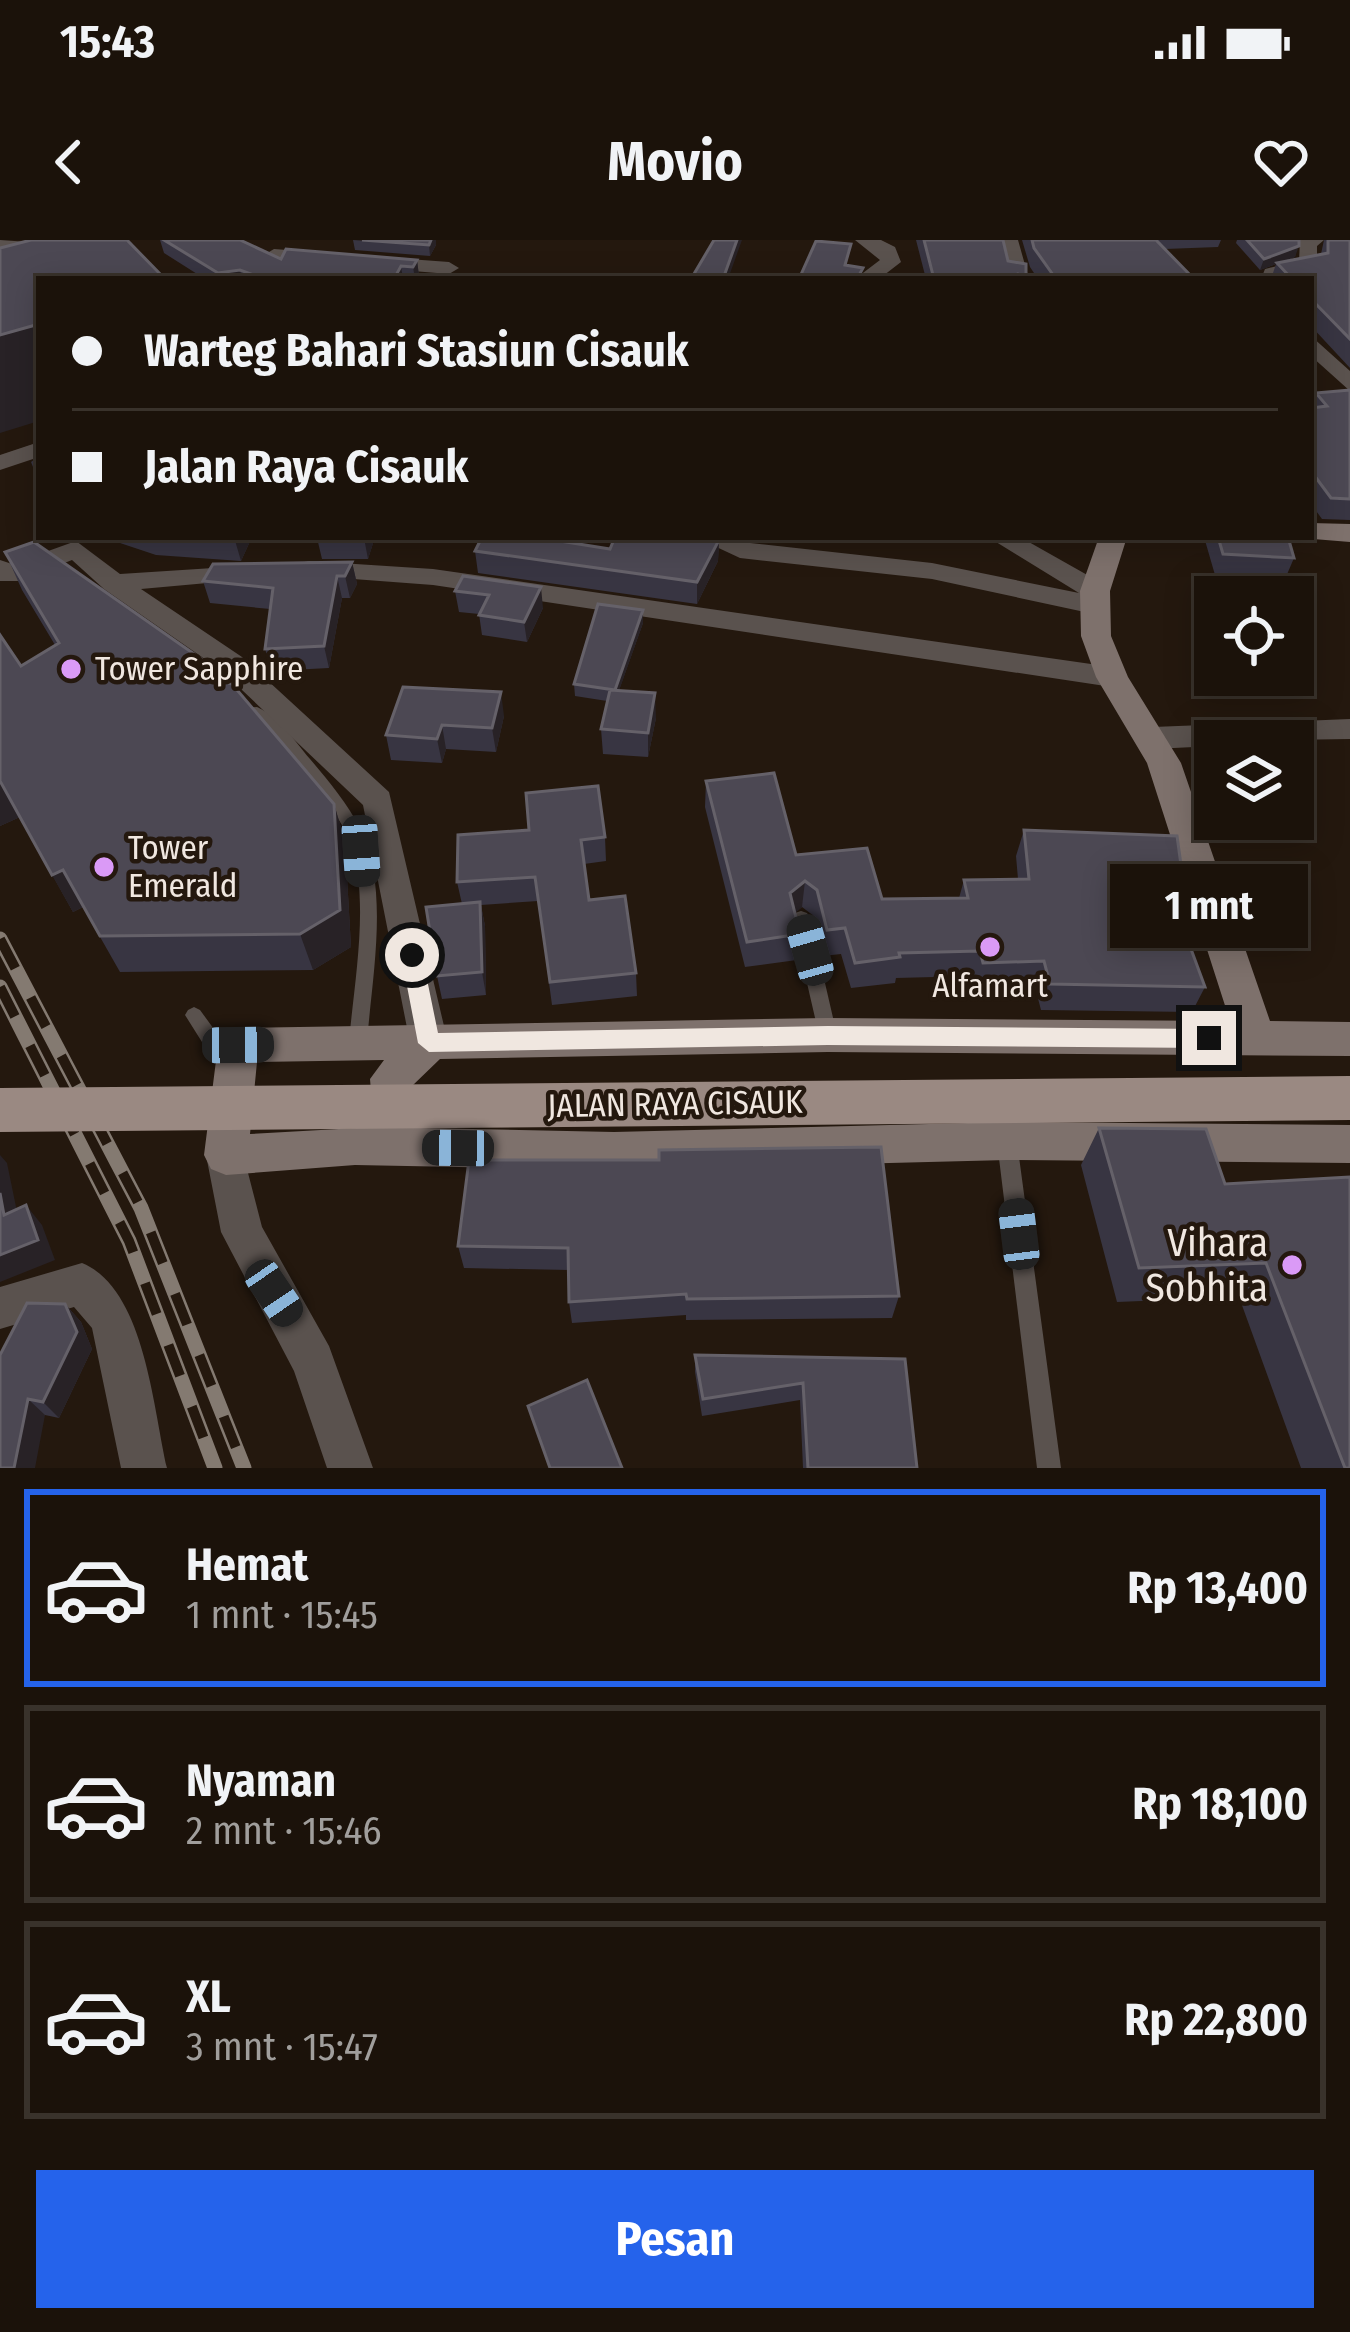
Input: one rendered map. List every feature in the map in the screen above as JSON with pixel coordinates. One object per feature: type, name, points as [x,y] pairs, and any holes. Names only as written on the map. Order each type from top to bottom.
[{"type":"main road","name":"JALAN RAYA CISAUK","points":[[0,1094],[1350,1083]]},
{"type":"main road","name":"JALAN RAYA CISAUK","points":[[0,1110],[1350,1098]]},
{"type":"street","points":[[865,240],[888,251],[891,262],[870,276]]},
{"type":"street","points":[[1008,240],[1017,276]]},
{"type":"street","points":[[1271,276],[1272,272],[1310,266],[1307,244],[1314,240]]},
{"type":"street","points":[[0,242],[93,251],[139,276]]},
{"type":"street","points":[[263,276],[280,248],[449,267]]},
{"type":"street","points":[[1314,346],[1350,384]]},
{"type":"street","points":[[0,463],[36,450]]},
{"type":"street","points":[[1314,532],[1350,533]]},
{"type":"street","points":[[715,540],[740,550],[932,571],[1094,598]]},
{"type":"street","points":[[1005,540],[1094,598]]},
{"type":"street","points":[[1111,540],[1094,598],[1096,636],[1112,677],[1153,738],[1256,1039]]},
{"type":"street","points":[[0,568],[9,575],[83,550],[114,583],[232,664],[378,800],[429,1043],[398,1067],[389,1096],[390,1117],[419,1148]]},
{"type":"street","points":[[114,583],[182,574],[377,571],[1112,677]]},
{"type":"street","points":[[1153,738],[1350,729]]},
{"type":"street","name":"JALAN RAYA CISAUK","points":[[238,1045],[828,1035],[1350,1040]]},
{"type":"street","points":[[238,1045],[226,1155],[242,1232],[313,1362],[350,1468]]},
{"type":"street","name":"JALAN RAYA CISAUK","points":[[226,1155],[356,1146],[614,1151],[1007,1141],[1350,1144]]},
{"type":"street","points":[[0,1308],[82,1284],[111,1318],[143,1468]]},
{"type":"lane","points":[[238,713],[257,712],[272,724],[353,829],[361,851],[365,902],[358,1042]]},
{"type":"lane","points":[[801,917],[828,1035]]},
{"type":"lane","points":[[194,1015],[214,1044],[238,1045]]},
{"type":"lane","points":[[1007,1141],[1049,1468]]},
{"type":"building","points":[[31,240],[127,240],[162,276],[36,276],[36,325],[0,335],[0,248]]},
{"type":"building","points":[[164,240],[240,240],[281,259],[286,249],[417,260],[413,267],[401,266],[396,276],[218,273]]},
{"type":"building","points":[[362,240],[431,240],[429,245]]},
{"type":"building","points":[[714,240],[737,240],[724,276],[693,276]]},
{"type":"building","points":[[924,240],[1003,240],[1008,261],[1026,264],[1026,276],[933,276]]},
{"type":"building","points":[[1032,240],[1156,240],[1191,276],[1054,276]]},
{"type":"building","points":[[1247,240],[1299,240],[1299,246],[1264,259]]},
{"type":"building","points":[[1328,240],[1350,240],[1350,339],[1314,302],[1314,276],[1289,276],[1277,263],[1328,253]]},
{"type":"building","points":[[816,241],[851,244],[845,265],[863,268],[859,276],[800,276]]},
{"type":"building","points":[[1350,390],[1350,499],[1331,498],[1314,475],[1314,408],[1327,406],[1316,393]]},
{"type":"building","points":[[480,540],[554,540],[610,549],[614,540],[719,540],[697,582],[475,551]]},
{"type":"building","points":[[1219,540],[1289,540],[1294,558],[1223,554]]},
{"type":"building","points":[[34,542],[217,670],[215,679],[232,684],[334,804],[340,910],[300,934],[100,936],[63,870],[52,875],[0,781],[0,635],[21,666],[59,643],[5,552]]},
{"type":"building","points":[[352,562],[345,576],[337,576],[324,646],[265,649],[273,588],[203,581],[213,564]]},
{"type":"building","points":[[463,576],[541,587],[524,622],[479,615],[489,595],[455,591]]},
{"type":"building","points":[[598,604],[643,610],[615,690],[574,684]]},
{"type":"building","points":[[403,687],[501,692],[492,728],[442,725],[437,739],[386,735]]},
{"type":"building","points":[[610,690],[655,693],[648,733],[601,729]]},
{"type":"building","points":[[774,773],[796,855],[867,848],[882,899],[968,898],[964,880],[1029,879],[1024,830],[1177,836],[1185,894],[1170,892],[1205,987],[1050,984],[1044,961],[983,963],[980,951],[899,953],[900,957],[855,963],[845,928],[827,930],[817,890],[805,881],[790,893],[800,934],[747,942],[706,781]]},
{"type":"building","points":[[598,786],[605,837],[581,840],[589,900],[625,896],[636,973],[550,982],[535,877],[457,882],[458,835],[529,830],[526,793]]},
{"type":"building","points":[[480,902],[482,972],[437,976],[426,907]]},
{"type":"building","points":[[1099,1128],[1206,1129],[1225,1184],[1350,1177],[1350,1468],[1345,1468],[1266,1263],[1139,1268]]},
{"type":"building","points":[[881,1147],[899,1296],[687,1299],[686,1294],[569,1302],[568,1248],[458,1246],[469,1160],[659,1160],[659,1150]]},
{"type":"building","points":[[0,1193],[4,1215],[26,1205],[38,1240],[0,1255]]},
{"type":"building","points":[[27,1303],[65,1304],[77,1332],[43,1402],[28,1399],[14,1468],[0,1468],[0,1355]]},
{"type":"building","points":[[695,1355],[905,1359],[917,1468],[808,1468],[803,1383],[703,1399]]},
{"type":"building","points":[[587,1380],[622,1468],[550,1468],[528,1406]]},
{"type":"railway","points":[[0,939],[141,1208],[244,1468]]},
{"type":"railway","points":[[0,987],[129,1241],[215,1468]]},
{"type":"place","name":"Tower Sapphire","points":[[71,669]]},
{"type":"place","name":"Tower Emerald","points":[[104,867]]},
{"type":"place","name":"Alfamart","points":[[990,947]]},
{"type":"place","name":"Vihara Sobhita","points":[[1292,1265]]},
{"type":"route","points":[[412,955],[429,1043],[828,1035],[1209,1038]]}]
